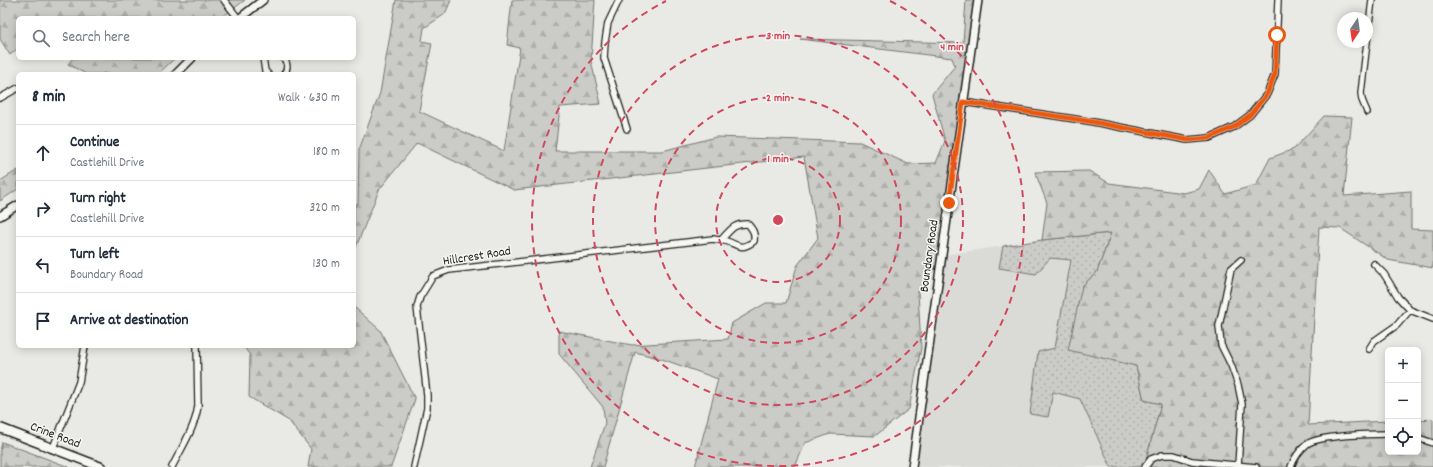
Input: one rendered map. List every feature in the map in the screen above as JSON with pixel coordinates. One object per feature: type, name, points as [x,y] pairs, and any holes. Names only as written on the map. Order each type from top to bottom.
[{"type":"main road","name":"Crine Road","points":[[0,428],[101,467]]},
{"type":"street","points":[[224,0],[237,16]]},
{"type":"street","points":[[242,16],[263,0]]},
{"type":"street","points":[[619,0],[608,23],[604,58],[627,129]]},
{"type":"street","name":"Boundary Road","points":[[912,467],[978,0]]},
{"type":"street","points":[[963,102],[1088,121],[1188,140],[1209,138],[1234,127],[1250,115],[1267,94],[1275,74],[1278,0]]},
{"type":"street","points":[[1367,112],[1361,93],[1372,0]]},
{"type":"street","points":[[178,72],[190,60]]},
{"type":"street","points":[[263,60],[266,72]]},
{"type":"street","points":[[284,60],[287,64],[285,72]]},
{"type":"street","points":[[0,98],[16,89]]},
{"type":"street","points":[[0,216],[16,206]]},
{"type":"street","name":"Hillcrest Road","points":[[414,467],[427,408],[417,307],[420,297],[433,276],[449,270],[713,239],[727,241],[733,245],[742,247],[749,245],[754,241],[755,236],[753,230],[748,224],[741,224],[731,228],[721,240]]},
{"type":"street","points":[[1238,465],[1242,404],[1236,378],[1221,345],[1218,326],[1231,269],[1241,260]]},
{"type":"street","points":[[1374,264],[1384,274],[1398,297],[1410,310],[1433,319]]},
{"type":"street","points":[[1369,349],[1374,341],[1397,325],[1410,310]]},
{"type":"street","points":[[53,448],[78,382],[85,348]]},
{"type":"street","points":[[172,467],[197,415],[197,348]]},
{"type":"street","points":[[1291,467],[1294,458],[1308,444],[1323,438],[1385,434]]},
{"type":"street","points":[[1421,439],[1433,443]]},
{"type":"street","points":[[1145,467],[1151,460],[1162,455],[1174,456],[1192,461],[1256,467]]},
{"type":"shaded area","points":[[1003,246],[999,268],[1050,258],[1071,260],[1055,349],[1053,392],[1080,399],[1111,467],[912,467],[945,255]]},
{"type":"green space","points":[[0,0],[245,0],[224,16],[16,16],[16,50],[10,55],[0,39]]},
{"type":"green space","points":[[396,0],[451,0],[445,14],[424,28],[422,41],[432,43],[419,111],[504,151],[520,48],[507,45],[512,0],[595,0],[591,61],[601,104],[560,107],[555,151],[662,151],[716,137],[860,142],[908,164],[936,163],[945,141],[932,94],[955,66],[952,58],[800,39],[963,43],[966,0],[978,0],[943,255],[918,292],[921,348],[909,409],[875,436],[830,434],[805,443],[795,467],[695,467],[718,379],[662,359],[635,352],[603,467],[590,467],[605,423],[603,407],[559,354],[559,331],[632,345],[728,339],[732,323],[766,303],[786,303],[797,266],[818,238],[804,157],[514,190],[417,143],[379,190],[356,247],[356,204],[358,204],[359,150],[380,93]]},
{"type":"green space","points":[[71,60],[173,60],[160,72],[82,72],[68,64]]},
{"type":"green space","points":[[1324,116],[1352,117],[1344,196],[1411,191],[1411,229],[1433,230],[1433,268],[1388,260],[1340,228],[1319,227],[1308,425],[1385,421],[1385,455],[1421,455],[1421,420],[1433,419],[1433,467],[1144,467],[1161,404],[1144,400],[1136,366],[1068,350],[1082,286],[1097,272],[1111,233],[1042,240],[1047,203],[1035,172],[1089,171],[1109,183],[1184,193],[1199,189],[1209,170],[1225,194],[1256,185],[1270,158],[1294,149]]},
{"type":"green space","points":[[16,171],[16,190],[0,201],[0,181]]},
{"type":"green space","points":[[1111,233],[1097,272],[1082,286],[1136,366],[1144,400],[1161,404],[1144,467],[1111,467],[1080,399],[1053,392],[1048,417],[1030,414],[1038,352],[1055,348],[1071,260],[1050,258],[1036,274],[999,268],[1003,246],[1042,240]]},
{"type":"green space","points":[[356,309],[380,330],[415,399],[391,467],[308,467],[311,449],[289,421],[249,397],[250,355],[245,348],[356,348]]},
{"type":"green space","points":[[2,442],[69,467],[0,467],[0,451]]},
{"type":"route","points":[[949,203],[963,102],[1088,121],[1188,140],[1209,138],[1234,127],[1250,115],[1267,94],[1275,74],[1277,35]]}]
